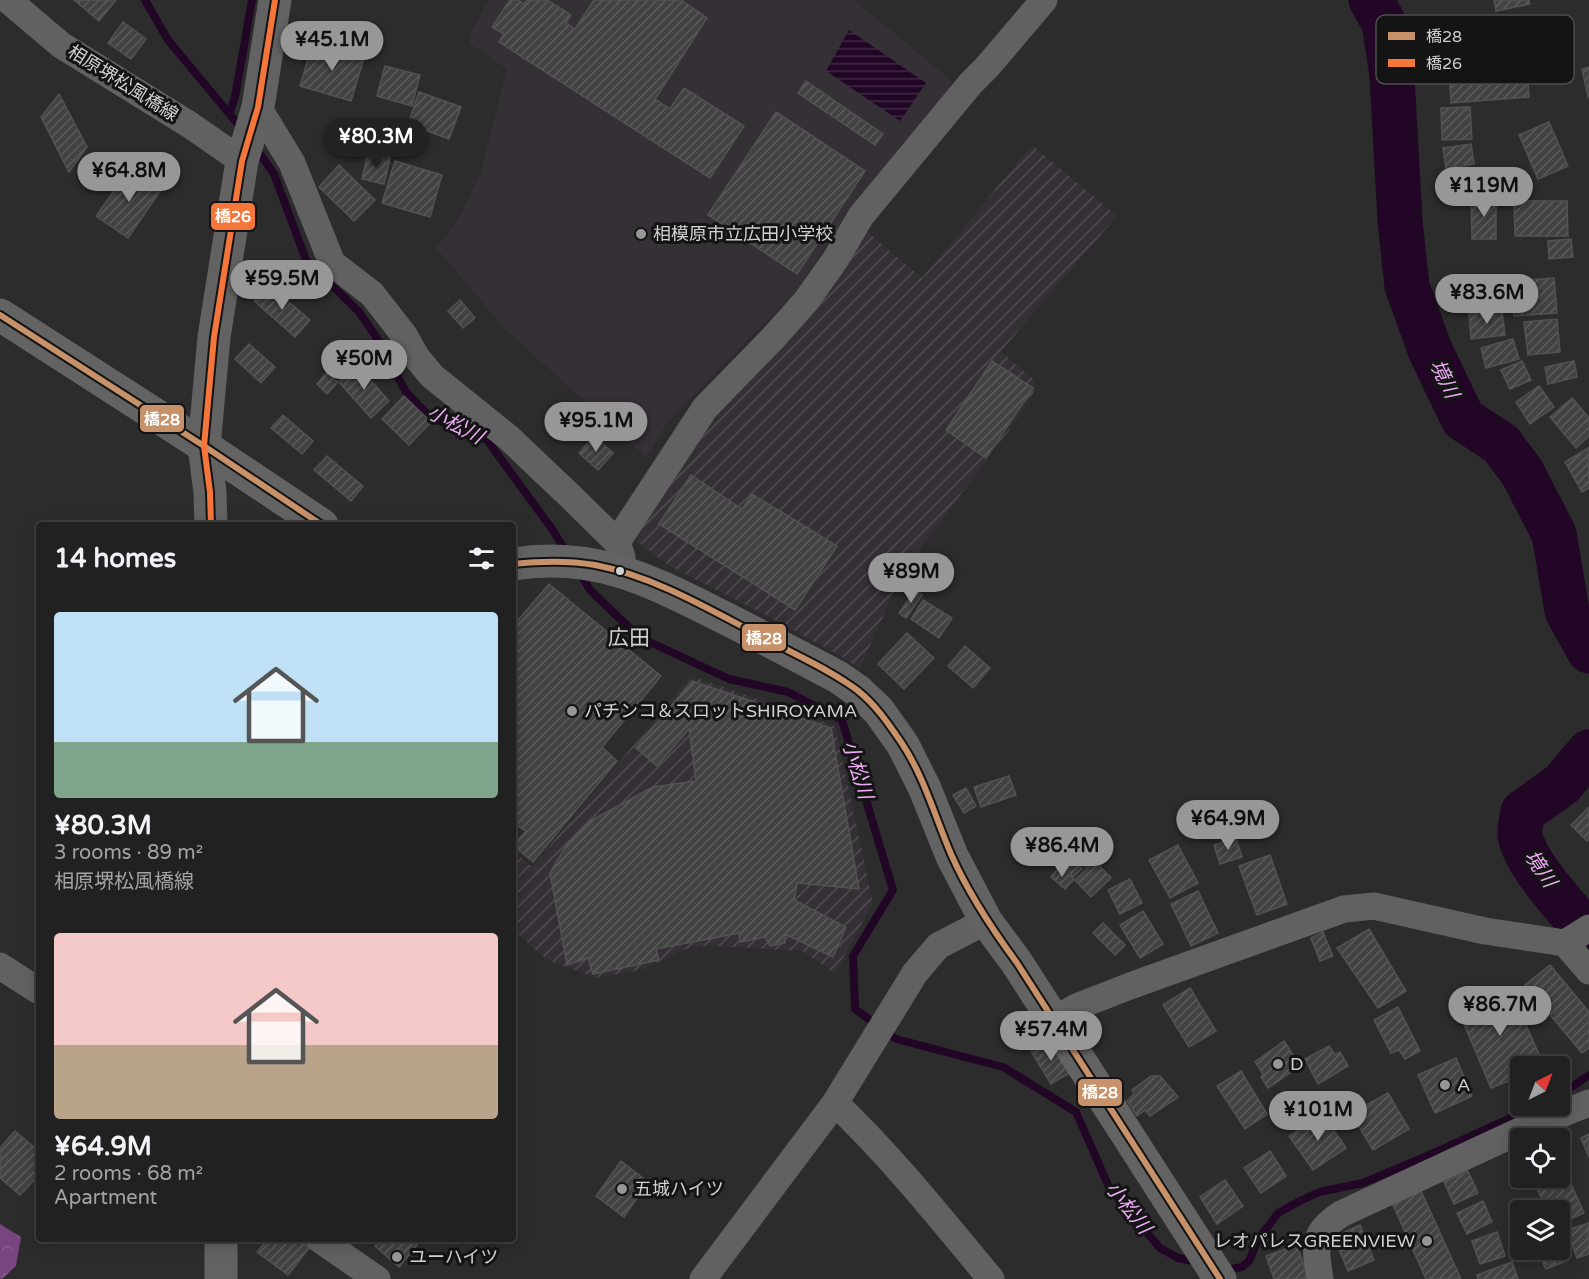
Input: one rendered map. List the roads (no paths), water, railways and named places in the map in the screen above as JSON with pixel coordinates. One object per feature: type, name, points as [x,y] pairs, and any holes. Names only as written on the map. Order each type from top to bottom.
[{"type":"main road","points":[[211,522],[210,492],[204,446],[214,336],[243,156],[256,112],[275,0]]},
{"type":"main road","points":[[220,1242],[221,1279]]},
{"type":"street","name":"相原堺松風橋線","points":[[8,0],[61,45],[243,156]]},
{"type":"street","points":[[620,561],[705,408],[806,301],[835,260],[861,216],[971,83],[1044,0]]},
{"type":"street","points":[[256,112],[291,163],[332,263],[372,294],[432,376],[509,438],[620,561],[837,677],[879,711],[903,745],[925,789],[952,856],[986,921],[1017,963],[1212,1267]]},
{"type":"street","points":[[0,315],[318,522]]},
{"type":"street","points":[[516,564],[554,559],[620,561]]},
{"type":"street","points":[[1054,1020],[1077,1007],[1130,986],[1344,909],[1374,906],[1485,931],[1576,936],[1589,971]]},
{"type":"street","points":[[703,1279],[835,1103],[915,973],[938,946],[986,921]]},
{"type":"street","points":[[0,966],[36,989]]},
{"type":"street","points":[[835,1103],[862,1128],[895,1165],[991,1279]]},
{"type":"street","points":[[1320,1279],[1316,1245],[1321,1232],[1329,1222],[1341,1214],[1526,1128],[1589,1103]]},
{"type":"street","points":[[323,1242],[377,1279]]},
{"type":"waterway","name":"小松川","points":[[145,0],[168,40],[242,129]]},
{"type":"waterway","points":[[230,112],[235,97],[252,0]]},
{"type":"waterway","name":"境川","points":[[1371,0],[1379,15]]},
{"type":"waterway","name":"境川","points":[[1392,84],[1400,221],[1407,286],[1430,350],[1463,419],[1501,444],[1522,472],[1554,534],[1567,611],[1589,651]]},
{"type":"waterway","name":"小松川","points":[[256,148],[274,174],[306,260],[359,312],[375,335],[406,392],[430,417],[487,440],[567,553]]},
{"type":"waterway","name":"小松川","points":[[580,573],[590,590],[639,637],[729,679],[788,692],[842,720],[893,890],[853,956],[855,1009],[896,1039],[1003,1067],[1076,1112],[1109,1187],[1160,1248],[1178,1258],[1198,1262]]},
{"type":"waterway","name":"境川","points":[[1589,752],[1562,784],[1523,812],[1520,833],[1530,860],[1589,934]]},
{"type":"waterway","name":"小松川","points":[[1570,1088],[1589,1075]]},
{"type":"waterway","name":"小松川","points":[[1225,1268],[1242,1267],[1249,1261],[1258,1240],[1278,1213],[1300,1201],[1319,1192],[1363,1183],[1515,1116]]},
{"type":"place","name":"相模原市立広田小学校","points":[[641,234]]},
{"type":"place","name":"パチンコ＆スロットSHIROYAMA","points":[[572,711]]},
{"type":"place","name":"D","points":[[1278,1064]]},
{"type":"place","name":"A","points":[[1445,1085]]},
{"type":"place","name":"五城ハイツ","points":[[622,1189]]},
{"type":"place","name":"レオパレスGREENVIEW","points":[[1427,1241]]},
{"type":"place","name":"ユーハイツ","points":[[397,1257]]},
{"type":"district","name":"広田","points":[[629,638]]}]
